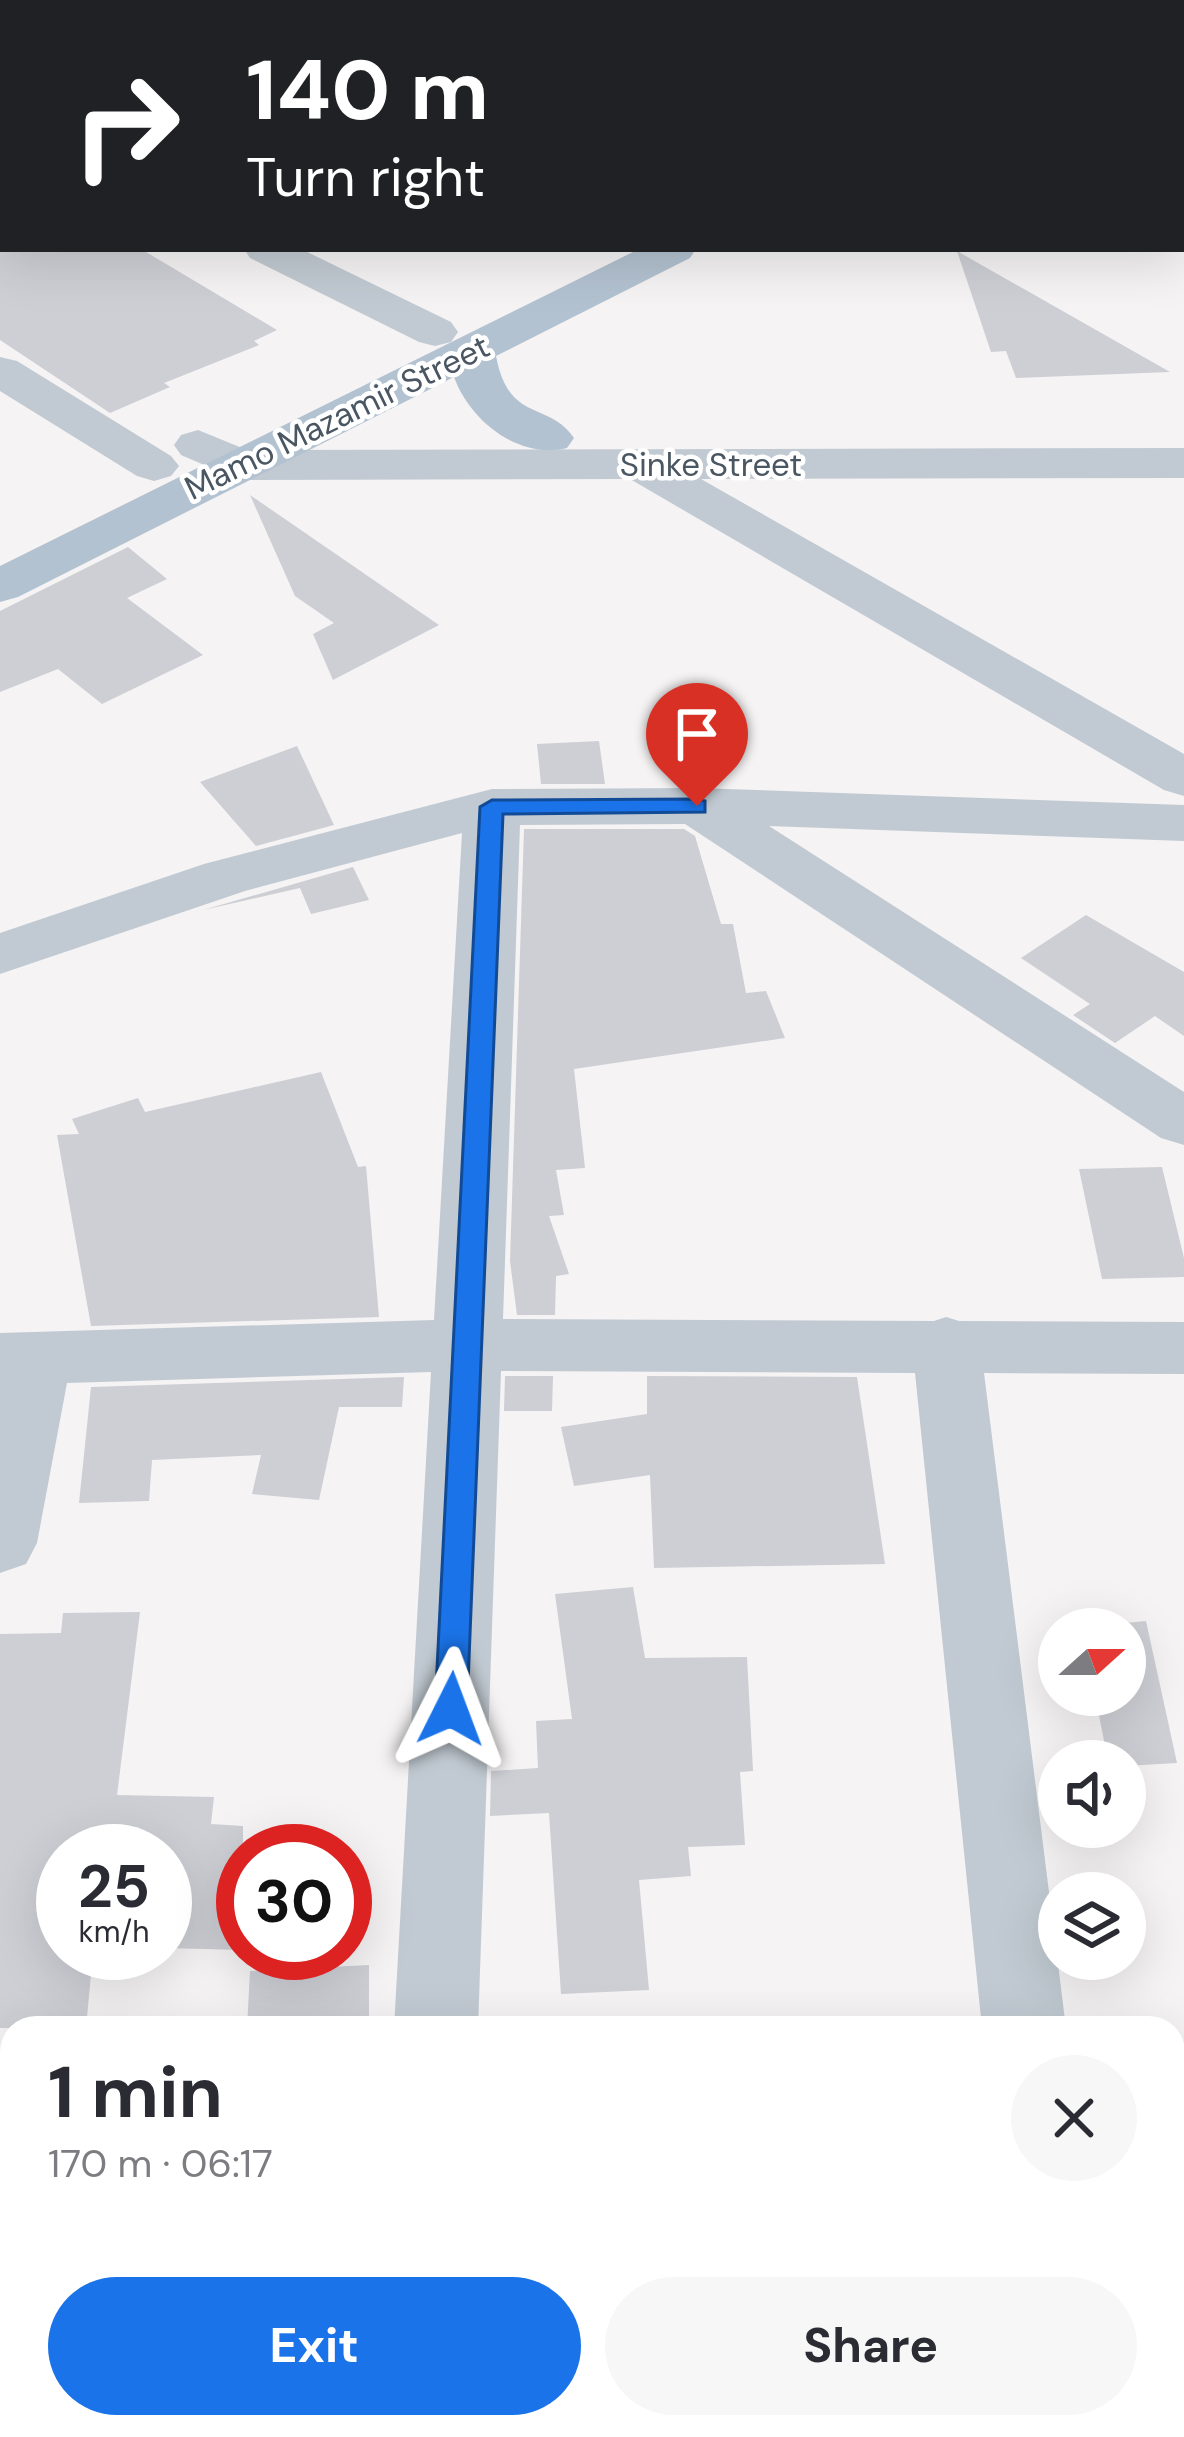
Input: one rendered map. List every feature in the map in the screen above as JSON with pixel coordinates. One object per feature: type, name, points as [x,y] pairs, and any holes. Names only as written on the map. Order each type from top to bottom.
[{"type":"main road","name":"Mamo Mazamir Street","points":[[454,341],[582,252]]},
{"type":"main road","name":"Mamo Mazamir Street","points":[[0,586],[246,442],[454,341],[667,252]]},
{"type":"main road","points":[[454,341],[495,408],[521,428],[550,438]]},
{"type":"main road","name":"Mamo Mazamir Street","points":[[0,540],[154,466],[246,442]]},
{"type":"street","points":[[272,252],[454,341]]},
{"type":"street","points":[[0,371],[154,466]]},
{"type":"street","name":"Sinke Street","points":[[246,442],[550,438],[625,451],[1184,436]]},
{"type":"street","name":"Sinke Street","points":[[246,442],[1184,463]]},
{"type":"street","points":[[625,451],[1184,778]]},
{"type":"street","points":[[697,806],[1184,1122]]},
{"type":"street","points":[[0,954],[225,877],[492,807],[697,806],[1184,823]]},
{"type":"street","points":[[437,2016],[492,807]]},
{"type":"street","points":[[946,1343],[1023,2016]]},
{"type":"street","points":[[0,1543],[18,1359],[468,1345],[946,1343],[1184,1348]]},
{"type":"building","points":[[0,252],[146,252],[277,330],[254,341],[259,345],[164,383],[170,387],[110,413],[0,340]]},
{"type":"building","points":[[957,252],[1170,372],[1016,378],[1006,351],[991,352]]},
{"type":"building","points":[[250,495],[439,625],[333,680],[313,634],[334,623],[295,596]]},
{"type":"building","points":[[128,547],[167,579],[127,598],[203,655],[102,704],[58,669],[0,692],[0,611]]},
{"type":"building","points":[[599,741],[605,784],[541,784],[537,744]]},
{"type":"building","points":[[297,746],[334,825],[256,846],[200,782]]},
{"type":"building","points":[[524,829],[684,829],[695,836],[721,924],[733,924],[746,993],[766,991],[785,1038],[574,1069],[585,1168],[556,1170],[564,1215],[549,1216],[569,1274],[556,1276],[555,1315],[517,1315],[510,1261]]},
{"type":"building","points":[[353,867],[369,900],[311,914],[300,888],[203,910]]},
{"type":"building","points":[[1086,915],[1184,972],[1184,1036],[1155,1016],[1115,1043],[1073,1015],[1090,1004],[1021,958]]},
{"type":"building","points":[[321,1072],[358,1167],[366,1166],[379,1317],[91,1326],[57,1135],[79,1134],[72,1119],[138,1098],[145,1112]]},
{"type":"building","points":[[1162,1167],[1184,1258],[1184,1277],[1102,1279],[1079,1169]]},
{"type":"building","points":[[505,1376],[553,1376],[552,1411],[504,1411]]},
{"type":"building","points":[[647,1376],[857,1377],[885,1564],[654,1568],[650,1475],[574,1486],[561,1427],[647,1414]]},
{"type":"building","points":[[404,1377],[402,1407],[339,1407],[319,1500],[252,1494],[261,1455],[152,1460],[149,1501],[79,1503],[91,1387]]},
{"type":"building","points":[[633,1587],[645,1658],[747,1657],[753,1771],[740,1772],[745,1845],[688,1847],[691,1876],[639,1880],[649,1990],[561,1994],[549,1813],[490,1816],[491,1771],[538,1768],[536,1721],[572,1719],[555,1594]]},
{"type":"building","points":[[140,1612],[117,1795],[214,1797],[216,1949],[192,1949],[192,1824],[36,1824],[36,1980],[90,1980],[87,2016],[0,2016],[0,1634],[61,1633],[63,1613]]},
{"type":"building","points":[[1146,1621],[1177,1763],[1146,1765],[1146,1740],[1104,1740],[1099,1716],[1146,1716]]},
{"type":"building","points":[[250,1980],[369,1980],[369,2016],[248,2016]]},
{"type":"route","points":[[451,1709],[492,807],[697,806]]}]
